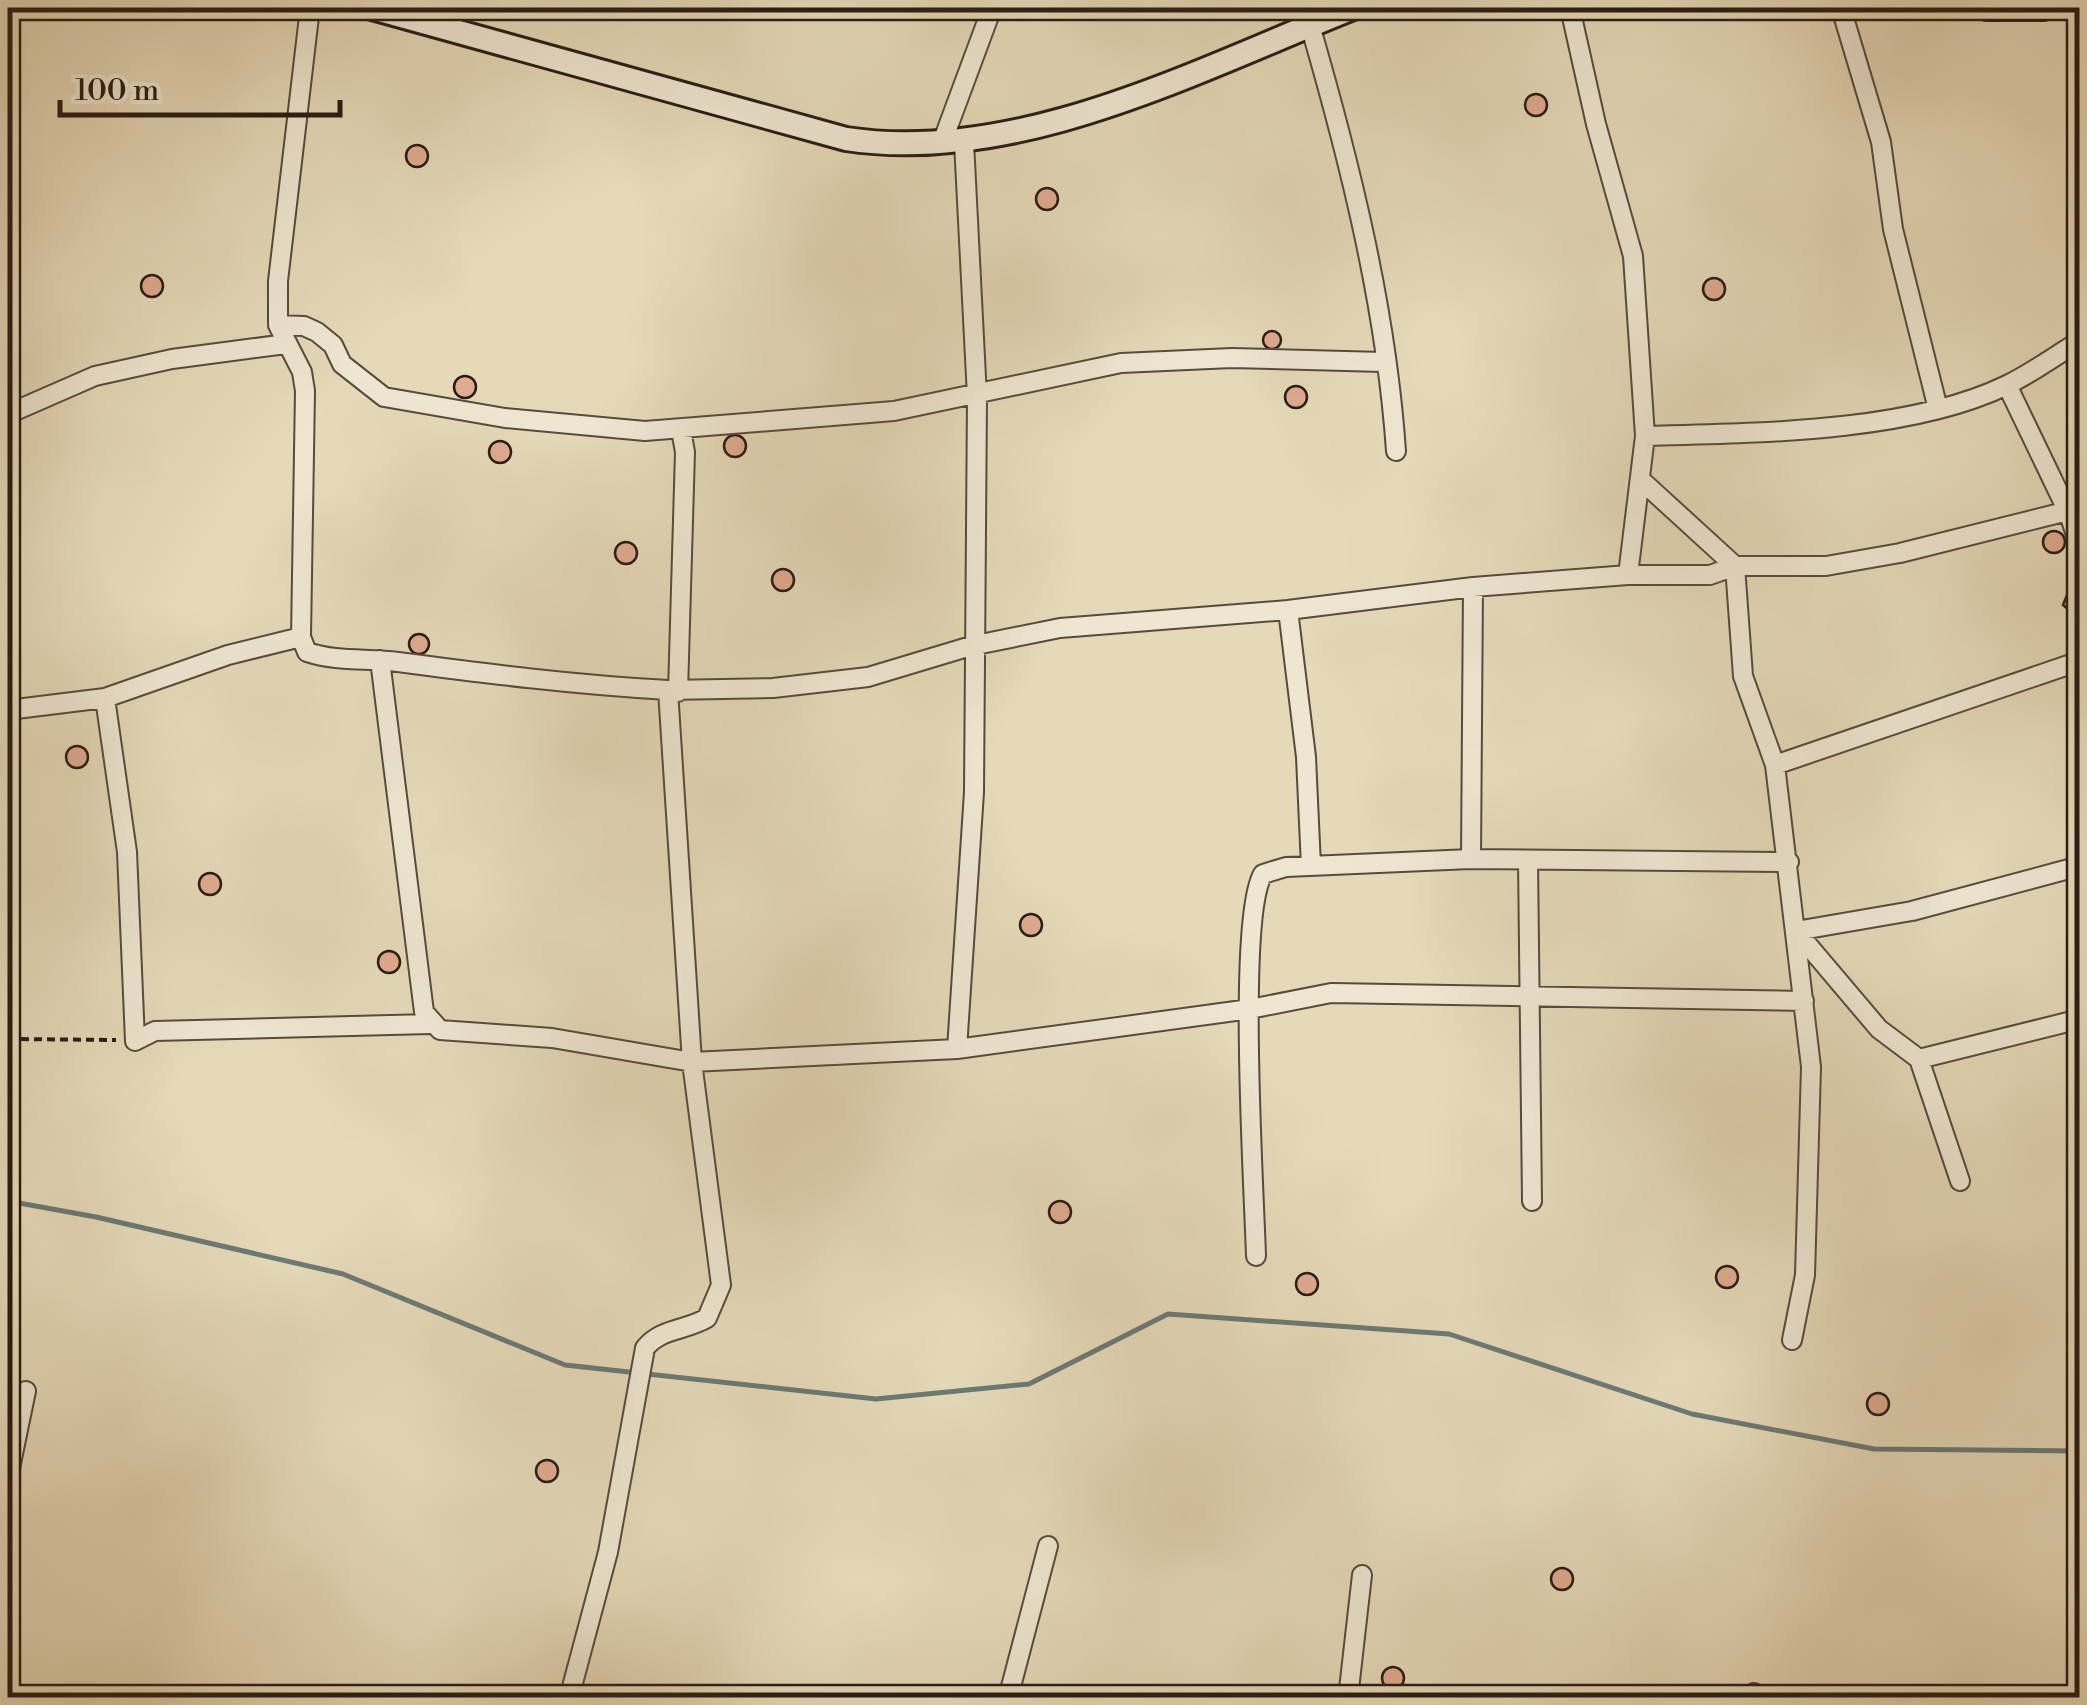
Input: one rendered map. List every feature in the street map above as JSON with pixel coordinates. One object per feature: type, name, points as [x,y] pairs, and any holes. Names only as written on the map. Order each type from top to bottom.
[{"type":"street","points":[[310,8],[286,191],[278,325],[302,372],[304,391],[301,637],[307,652],[327,659],[380,660],[548,684],[673,691],[868,677],[971,646],[1060,628],[1288,610],[1472,587],[1628,575],[1710,575],[1735,566],[1826,566],[2074,511]]},
{"type":"street","points":[[372,8],[846,139],[890,146],[925,146],[1005,136],[1128,95],[1352,8]]},
{"type":"street","points":[[957,1049],[962,938],[972,868],[976,397],[954,141],[992,8]]},
{"type":"street","points":[[1570,8],[1596,124],[1634,256],[1645,436],[1628,575]]},
{"type":"street","points":[[1841,8],[1881,142],[1893,230],[1938,409]]},
{"type":"street","points":[[1987,8],[2043,8]]},
{"type":"street","points":[[1310,24],[1358,206],[1381,315],[1383,362],[1392,402],[1396,451]]},
{"type":"street","points":[[278,325],[304,326],[317,332],[333,344],[342,364],[384,397],[535,421],[681,430],[845,417],[976,397],[1121,363],[1232,358],[1383,362]]},
{"type":"street","points":[[1645,436],[1782,432],[1938,409],[2007,385],[2080,341]]},
{"type":"street","points":[[8,414],[96,376],[172,359],[286,344]]},
{"type":"street","points":[[2007,385],[2074,511],[2080,547]]},
{"type":"street","points":[[569,1698],[608,1552],[645,1348],[657,1334],[681,1330],[707,1318],[719,1300],[721,1285],[692,1062],[673,691],[685,452],[681,430]]},
{"type":"street","points":[[1642,481],[1735,566],[1740,664],[1775,765],[1811,1067],[1805,1275],[1792,1340]]},
{"type":"street","points":[[1470,859],[1472,587]]},
{"type":"street","points":[[1288,610],[1306,757],[1311,866]]},
{"type":"street","points":[[8,710],[53,701],[106,698],[228,655],[301,637]]},
{"type":"street","points":[[380,660],[424,1012],[430,1024]]},
{"type":"street","points":[[1775,765],[2080,661]]},
{"type":"street","points":[[106,698],[127,852],[135,1040],[154,1031],[430,1024],[451,1032],[552,1038],[692,1062],[957,1049],[1250,1009],[1332,992],[1804,1001]]},
{"type":"street","points":[[1256,1256],[1250,1009],[1257,884],[1268,871],[1470,859],[1789,862]]},
{"type":"street","points":[[1528,860],[1532,1201]]},
{"type":"street","points":[[1796,932],[1912,911],[2080,866]]},
{"type":"street","points":[[1796,932],[1879,1029],[1918,1058],[1960,1180]]},
{"type":"street","points":[[1918,1058],[2080,1019]]},
{"type":"street","points":[[8,1478],[26,1391]]},
{"type":"street","points":[[1008,1698],[1048,1546]]},
{"type":"street","points":[[1348,1698],[1362,1575]]},
{"type":"path","points":[[8,1039],[135,1040]]},
{"type":"building","points":[[1536,94],[1544,97],[1544,113],[1536,116],[1528,113],[1525,105],[1528,97]]},
{"type":"building","points":[[417,145],[425,148],[425,164],[417,167],[409,164],[406,156],[409,148]]},
{"type":"building","points":[[1047,188],[1055,191],[1055,207],[1047,210],[1039,207],[1036,199],[1039,191]]},
{"type":"building","points":[[152,275],[160,278],[160,294],[152,297],[144,294],[141,286],[144,278]]},
{"type":"building","points":[[1714,278],[1722,281],[1722,297],[1714,300],[1706,297],[1703,289],[1706,281]]},
{"type":"building","points":[[1272,331],[1279,333],[1279,347],[1272,349],[1265,347],[1263,340],[1265,333]]},
{"type":"building","points":[[465,376],[473,379],[473,395],[465,398],[457,395],[454,387],[457,379]]},
{"type":"building","points":[[1296,386],[1304,389],[1304,405],[1296,408],[1288,405],[1285,397],[1288,389]]},
{"type":"building","points":[[735,435],[746,446],[735,457],[724,446]]},
{"type":"building","points":[[500,441],[508,444],[508,460],[500,463],[492,460],[489,452],[492,444]]},
{"type":"building","points":[[2054,531],[2062,534],[2062,550],[2054,553],[2046,550],[2043,542],[2046,534]]},
{"type":"building","points":[[626,542],[634,545],[634,561],[626,564],[618,561],[615,553],[618,545]]},
{"type":"building","points":[[783,569],[791,572],[791,588],[783,591],[775,588],[772,580],[775,572]]},
{"type":"building","points":[[2080,587],[2080,620],[2063,605],[2067,595]]},
{"type":"building","points":[[419,634],[429,644],[419,654],[409,644]]},
{"type":"building","points":[[77,746],[85,749],[85,765],[77,768],[69,765],[66,757],[69,749]]},
{"type":"building","points":[[210,873],[218,876],[218,892],[210,895],[202,892],[199,884],[202,876]]},
{"type":"building","points":[[1031,914],[1039,917],[1039,933],[1031,936],[1023,933],[1020,925],[1023,917]]},
{"type":"building","points":[[389,951],[397,954],[397,970],[389,973],[381,970],[378,962],[381,954]]},
{"type":"building","points":[[1060,1201],[1068,1204],[1068,1220],[1060,1223],[1052,1220],[1049,1212],[1052,1204]]},
{"type":"building","points":[[1727,1266],[1735,1269],[1735,1285],[1727,1288],[1719,1285],[1716,1277],[1719,1269]]},
{"type":"building","points":[[1307,1273],[1315,1276],[1315,1292],[1307,1295],[1299,1292],[1296,1284],[1299,1276]]},
{"type":"building","points":[[1878,1393],[1886,1396],[1886,1412],[1878,1415],[1870,1412],[1867,1404],[1870,1396]]},
{"type":"building","points":[[547,1460],[555,1463],[555,1479],[547,1482],[539,1479],[536,1471],[539,1463]]},
{"type":"building","points":[[1562,1568],[1570,1571],[1570,1587],[1562,1590],[1554,1587],[1551,1579],[1554,1571]]},
{"type":"building","points":[[1393,1667],[1401,1670],[1401,1686],[1393,1689],[1385,1686],[1382,1678],[1385,1670]]},
{"type":"waterway","points":[[8,1201],[96,1217],[343,1274],[565,1365],[876,1399],[1029,1384],[1168,1314],[1449,1334],[1692,1414],[1874,1449],[2080,1451]]}]
